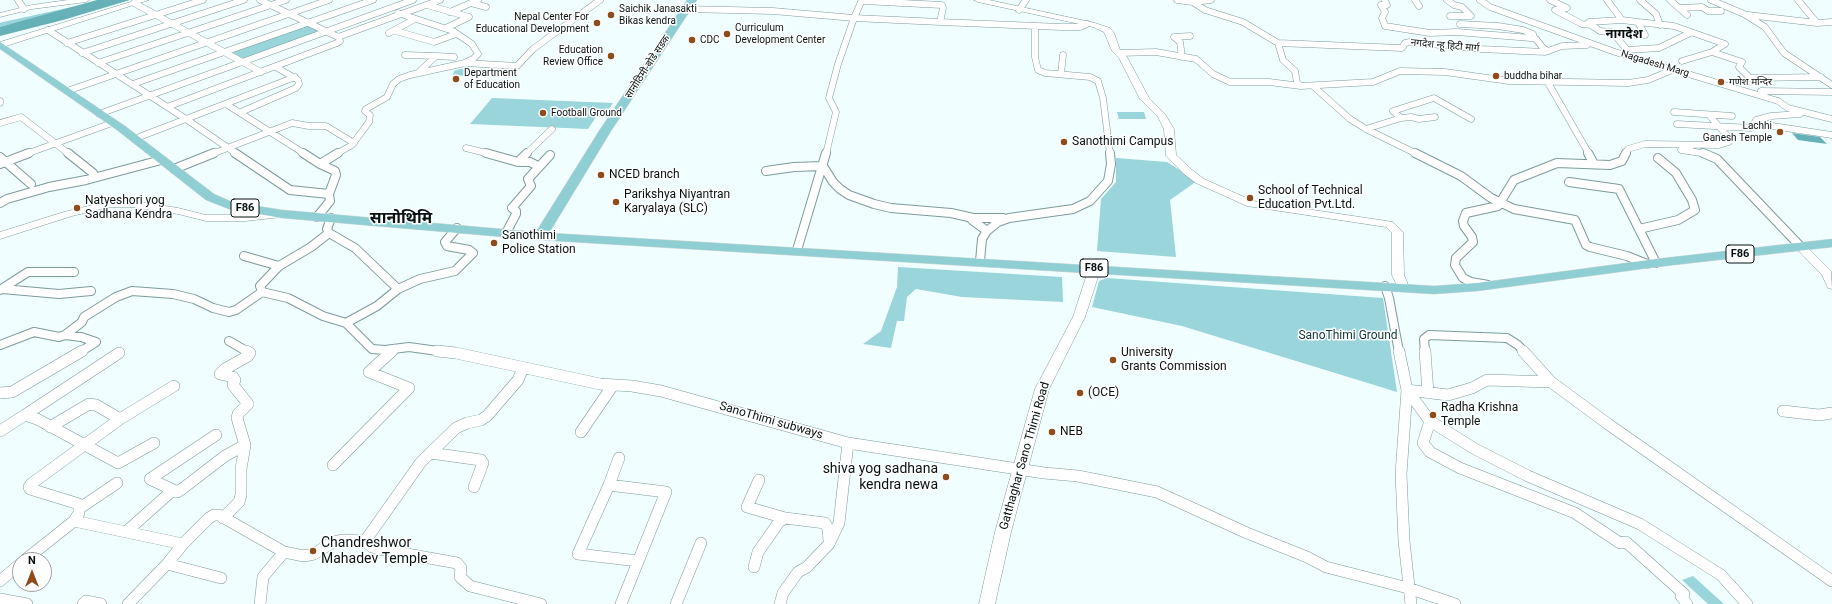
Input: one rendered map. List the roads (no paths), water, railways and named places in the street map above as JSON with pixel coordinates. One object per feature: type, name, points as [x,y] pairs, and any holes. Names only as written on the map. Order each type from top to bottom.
[{"type":"main road","name":"सानोठिमी-बोडे सडक","points":[[540,236],[605,131],[692,0]]},
{"type":"main road","name":"F86","points":[[0,45],[112,123],[218,201],[241,208],[282,214],[540,236],[980,261],[1434,290],[1461,283],[1489,286],[1652,264],[1832,244]]},
{"type":"street","points":[[18,0],[24,8]]},
{"type":"street","points":[[0,15],[24,8],[86,0]]},
{"type":"street","points":[[0,45],[145,0]]},
{"type":"street","points":[[67,43],[203,0]]},
{"type":"street","points":[[82,53],[244,0]]},
{"type":"street","points":[[260,0],[338,37],[440,0]]},
{"type":"street","points":[[98,63],[286,0]]},
{"type":"street","points":[[67,91],[329,0]]},
{"type":"street","points":[[132,84],[372,0]]},
{"type":"street","points":[[392,0],[401,4]]},
{"type":"street","points":[[99,114],[412,0]]},
{"type":"street","points":[[450,12],[478,0]]},
{"type":"street","points":[[320,164],[354,143],[369,122],[370,115],[365,111],[366,109],[387,97],[392,84],[399,79],[419,72],[465,63],[517,66],[533,49],[600,0]]},
{"type":"street","points":[[1019,10],[1026,0]]},
{"type":"street","points":[[1177,0],[1193,2],[1211,0]]},
{"type":"street","points":[[1385,0],[1387,5],[1381,5],[1385,12],[1382,18],[1383,25],[1385,26],[1430,33],[1466,32],[1534,38]]},
{"type":"street","points":[[1415,0],[1419,6]]},
{"type":"street","points":[[1447,0],[1454,5],[1462,7],[1471,16],[1453,16],[1466,32]]},
{"type":"street","name":"Nagadesh Marg","points":[[1480,0],[1490,7],[1590,44],[1672,70],[1760,95],[1771,100],[1778,101],[1788,108],[1832,119]]},
{"type":"street","points":[[1550,0],[1567,8],[1555,10],[1582,24],[1591,25],[1600,31],[1646,35],[1638,22]]},
{"type":"street","points":[[1607,0],[1622,20]]},
{"type":"street","points":[[1640,0],[1656,14],[1660,25]]},
{"type":"street","points":[[1670,0],[1687,14]]},
{"type":"street","points":[[1711,0],[1744,14],[1765,27],[1784,53],[1832,85]]},
{"type":"street","points":[[1798,0],[1817,23]]},
{"type":"street","points":[[797,250],[823,166],[836,112],[829,98],[838,64],[861,2],[863,1],[940,22],[1080,27],[1087,24]]},
{"type":"street","points":[[983,1],[1087,24],[1107,30],[1110,33],[1119,53],[1123,57],[1144,99],[1162,116],[1169,129],[1171,156],[1188,172],[1200,181],[1251,204],[1389,224],[1397,232],[1398,275],[1403,287]]},
{"type":"street","points":[[1193,2],[1205,10],[1243,22],[1278,43],[1283,60],[1295,71],[1297,83],[1301,86]]},
{"type":"street","points":[[134,3],[261,72]]},
{"type":"street","points":[[471,3],[486,7]]},
{"type":"street","points":[[427,5],[469,17],[446,28]]},
{"type":"street","points":[[685,9],[773,11],[854,18],[942,5],[943,8],[940,22]]},
{"type":"street","points":[[1680,8],[1702,7],[1708,11],[1720,11]]},
{"type":"street","points":[[386,10],[446,28],[472,44],[478,52],[473,59],[465,63]]},
{"type":"street","points":[[1744,14],[1817,23],[1832,22]]},
{"type":"street","points":[[389,34],[415,19]]},
{"type":"street","points":[[1591,25],[1589,22],[1622,20],[1674,26],[1690,33],[1725,44],[1712,52],[1694,59],[1682,61]]},
{"type":"street","points":[[1460,24],[1498,26],[1523,30],[1532,34],[1534,38],[1548,51]]},
{"type":"street","points":[[823,166],[833,182],[840,189],[860,199],[891,208],[951,213],[973,218],[1009,218],[1073,209],[1090,202],[1108,181],[1111,164],[1103,98],[1098,81],[1090,77],[1045,73],[1038,70],[1035,56],[1035,26]]},
{"type":"street","points":[[48,30],[186,119],[227,149],[290,190],[329,194]]},
{"type":"street","points":[[396,31],[434,42],[456,34]]},
{"type":"street","points":[[1613,33],[1627,50],[1659,48],[1690,33]]},
{"type":"street","points":[[1182,56],[1180,42],[1174,37],[1190,36]]},
{"type":"street","points":[[167,107],[337,43],[340,41],[338,37]]},
{"type":"street","name":"नगदेश न्हू हिटी मार्ग","points":[[1278,43],[1402,48],[1405,43],[1410,42],[1481,49],[1548,51],[1557,47],[1590,44]]},
{"type":"street","points":[[1119,53],[1156,52],[1198,60],[1213,74],[1230,82],[1263,82],[1301,86],[1373,82],[1400,71],[1445,72],[1502,80],[1628,83],[1648,80],[1672,70]]},
{"type":"street","points":[[1712,52],[1742,62],[1739,67],[1750,78],[1821,77]]},
{"type":"street","points":[[405,55],[454,57]]},
{"type":"street","points":[[1061,74],[1063,55]]},
{"type":"street","points":[[419,72],[436,56]]},
{"type":"street","points":[[241,112],[294,90],[299,82],[295,77],[276,67]]},
{"type":"street","points":[[134,139],[295,77]]},
{"type":"street","points":[[1547,81],[1594,164]]},
{"type":"street","points":[[1313,86],[1341,109],[1344,115],[1366,129],[1461,176],[1501,204],[1526,212],[1571,218],[1575,220],[1586,245],[1652,264]]},
{"type":"street","points":[[1760,95],[1766,96],[1761,91],[1832,92]]},
{"type":"street","points":[[1401,118],[1393,111],[1434,98],[1471,119]]},
{"type":"street","points":[[226,104],[270,131],[311,160],[335,171],[336,175],[329,194],[330,201],[317,217]]},
{"type":"street","points":[[1674,112],[1732,116]]},
{"type":"street","points":[[1814,114],[1771,116],[1756,120],[1755,122],[1764,125],[1832,135]]},
{"type":"street","points":[[1461,283],[1455,261],[1473,240],[1464,226],[1464,216],[1471,211],[1493,208],[1501,204],[1514,180],[1557,163],[1618,164],[1622,161],[1628,149],[1646,144],[1719,145],[1729,142],[1730,139],[1709,115]]},
{"type":"street","points":[[0,122],[21,117],[93,173]]},
{"type":"street","points":[[1366,129],[1401,118],[1411,117],[1419,119],[1435,117]]},
{"type":"street","points":[[2,161],[55,144],[112,123]]},
{"type":"street","points":[[174,170],[292,123],[309,126],[326,126],[354,143]]},
{"type":"street","points":[[1677,124],[1751,128]]},
{"type":"street","points":[[518,162],[552,130]]},
{"type":"street","points":[[1704,145],[1681,150],[1707,154],[1717,159],[1827,274],[1832,284]]},
{"type":"street","points":[[466,148],[518,162],[530,162],[538,166]]},
{"type":"street","points":[[506,233],[516,214],[516,211],[512,208],[531,186],[528,179],[538,166],[550,155]]},
{"type":"street","points":[[1639,229],[1678,220],[1695,210],[1692,200],[1676,174],[1658,158]]},
{"type":"street","points":[[0,203],[7,199],[49,187],[86,180],[161,160]]},
{"type":"street","points":[[2,161],[31,184]]},
{"type":"street","points":[[766,171],[794,167],[823,166]]},
{"type":"street","points":[[1569,182],[1619,189],[1639,229],[1652,264]]},
{"type":"street","points":[[0,236],[68,214],[109,204],[146,206],[178,211],[206,218],[245,218],[282,214]]},
{"type":"street","points":[[331,218],[327,229],[329,233],[355,248],[398,289]]},
{"type":"street","points":[[973,218],[972,220],[987,231]]},
{"type":"street","points":[[980,261],[982,239],[987,231],[998,222],[1009,218]]},
{"type":"street","points":[[65,336],[82,322],[84,317],[116,297],[132,291],[173,294],[194,299],[213,308],[229,312],[236,310],[262,292],[288,298],[323,316],[346,323],[377,306],[398,289],[420,279],[455,271],[473,253],[469,250],[447,246],[445,242],[457,228]]},
{"type":"street","points":[[262,292],[260,290],[260,286],[279,266],[311,247],[329,233]]},
{"type":"street","points":[[244,256],[279,266]]},
{"type":"street","name":"Gatthaghar Sano Thimi Road","points":[[987,604],[1003,532],[1042,389],[1050,371],[1067,343],[1079,317],[1092,277],[1092,268]]},
{"type":"street","points":[[1,290],[28,272],[74,272]]},
{"type":"street","points":[[1385,286],[1389,298],[1407,390],[1401,474],[1408,588],[1411,604]]},
{"type":"street","points":[[1,290],[59,294],[91,290]]},
{"type":"street","name":"SanoThimi subways","points":[[346,323],[372,349],[385,350],[422,347],[456,353],[523,368],[613,385],[632,386],[661,391],[848,443],[1044,473],[1078,476],[1157,492],[1247,533],[1308,557],[1326,567],[1408,588],[1455,604]]},
{"type":"street","points":[[0,345],[34,332],[59,337],[80,337],[96,342],[12,392],[0,393]]},
{"type":"street","points":[[1428,393],[1424,339],[1429,335],[1461,335],[1507,338],[1518,345],[1551,382],[1608,424],[1832,581]]},
{"type":"street","points":[[223,518],[239,502],[241,495],[240,484],[245,446],[238,414],[248,404],[233,385],[235,380],[233,377],[220,374],[225,369],[248,356],[250,353],[229,341]]},
{"type":"street","points":[[333,465],[374,421],[409,388],[368,372],[394,349]]},
{"type":"street","points":[[0,431],[118,353]]},
{"type":"street","points":[[365,541],[421,462],[461,425],[481,420],[487,416],[518,380],[523,368]]},
{"type":"street","points":[[1407,390],[1448,395],[1472,388],[1487,380],[1551,382]]},
{"type":"street","points":[[581,432],[613,385]]},
{"type":"street","points":[[80,508],[79,504],[72,501],[30,489],[29,487],[82,445],[120,419],[174,386]]},
{"type":"street","points":[[1407,390],[1430,421],[1475,449],[1528,476],[1640,524],[1721,575],[1747,604]]},
{"type":"street","points":[[50,427],[89,404],[96,405],[120,419]]},
{"type":"street","points":[[1783,411],[1819,415],[1832,413]]},
{"type":"street","points":[[26,415],[118,463],[154,443]]},
{"type":"street","points":[[1430,421],[1423,443],[1430,452],[1460,468],[1575,514],[1620,542],[1626,542],[1684,594],[1681,596],[1687,604]]},
{"type":"street","points":[[216,435],[150,480],[177,492],[225,456],[245,446]]},
{"type":"street","points":[[780,604],[783,593],[798,572],[808,567],[829,544],[838,523],[848,443]]},
{"type":"street","points":[[430,453],[481,460],[483,463],[474,487]]},
{"type":"street","points":[[619,458],[610,485],[578,554],[638,561]]},
{"type":"street","points":[[759,480],[747,508],[785,518],[825,524],[828,528],[829,544]]},
{"type":"street","points":[[35,552],[74,520],[80,508],[117,483]]},
{"type":"street","points":[[610,485],[666,492],[621,604]]},
{"type":"street","points":[[126,532],[174,490]]},
{"type":"street","points":[[128,604],[167,564],[183,544],[209,518],[214,515],[223,518],[284,552],[304,556],[314,554],[333,542],[342,540],[365,541],[372,547],[379,549],[457,564],[461,568],[460,578],[470,586],[541,604]]},
{"type":"street","points":[[754,567],[758,552],[779,522],[785,518]]},
{"type":"street","points":[[74,520],[183,544]]},
{"type":"street","points":[[676,604],[702,543]]},
{"type":"street","points":[[260,604],[263,577],[284,552]]},
{"type":"street","points":[[167,564],[221,578]]},
{"type":"street","points":[[0,580],[12,570]]},
{"type":"street","points":[[0,599],[27,604]]},
{"type":"street","points":[[83,604],[86,601],[102,604]]},
{"type":"place","name":"Saichik Janasakti Bikas kendra","points":[[611,15]]},
{"type":"place","name":"Nepal Center For Educational Development","points":[[597,23]]},
{"type":"place","name":"Curriculum Development Center","points":[[727,34]]},
{"type":"place","name":"CDC","points":[[692,40]]},
{"type":"place","name":"Education Review Office","points":[[611,56]]},
{"type":"place","name":"buddha bihar","points":[[1496,76]]},
{"type":"place","name":"Department of Education","points":[[456,79]]},
{"type":"place","name":"गणेश मन्दिर","points":[[1721,82]]},
{"type":"place","name":"Football Ground","points":[[543,113]]},
{"type":"place","name":"Lachhi Ganesh Temple","points":[[1780,132]]},
{"type":"place","name":"Sanothimi Campus","points":[[1064,142]]},
{"type":"place","name":"NCED branch","points":[[601,175]]},
{"type":"place","name":"School of Technical Education Pvt.Ltd.","points":[[1250,198]]},
{"type":"place","name":"Parikshya Niyantran Karyalaya (SLC)","points":[[616,202]]},
{"type":"place","name":"Natyeshori yog Sadhana Kendra","points":[[77,208]]},
{"type":"place","name":"Sanothimi Police Station","points":[[494,243]]},
{"type":"place","name":"University Grants Commission","points":[[1113,360]]},
{"type":"place","name":"(OCE)","points":[[1080,393]]},
{"type":"place","name":"Radha Krishna Temple","points":[[1433,415]]},
{"type":"place","name":"NEB","points":[[1052,432]]},
{"type":"place","name":"shiva yog sadhana kendra newa","points":[[946,477]]},
{"type":"place","name":"Chandreshwor Mahadev Temple","points":[[313,551]]},
{"type":"district","name":"नागदेश","points":[[1624,35]]},
{"type":"district","name":"सानोथिमि","points":[[401,219]]},
{"type":"park label","name":"SanoThimi Ground","points":[[1348,336]]}]
